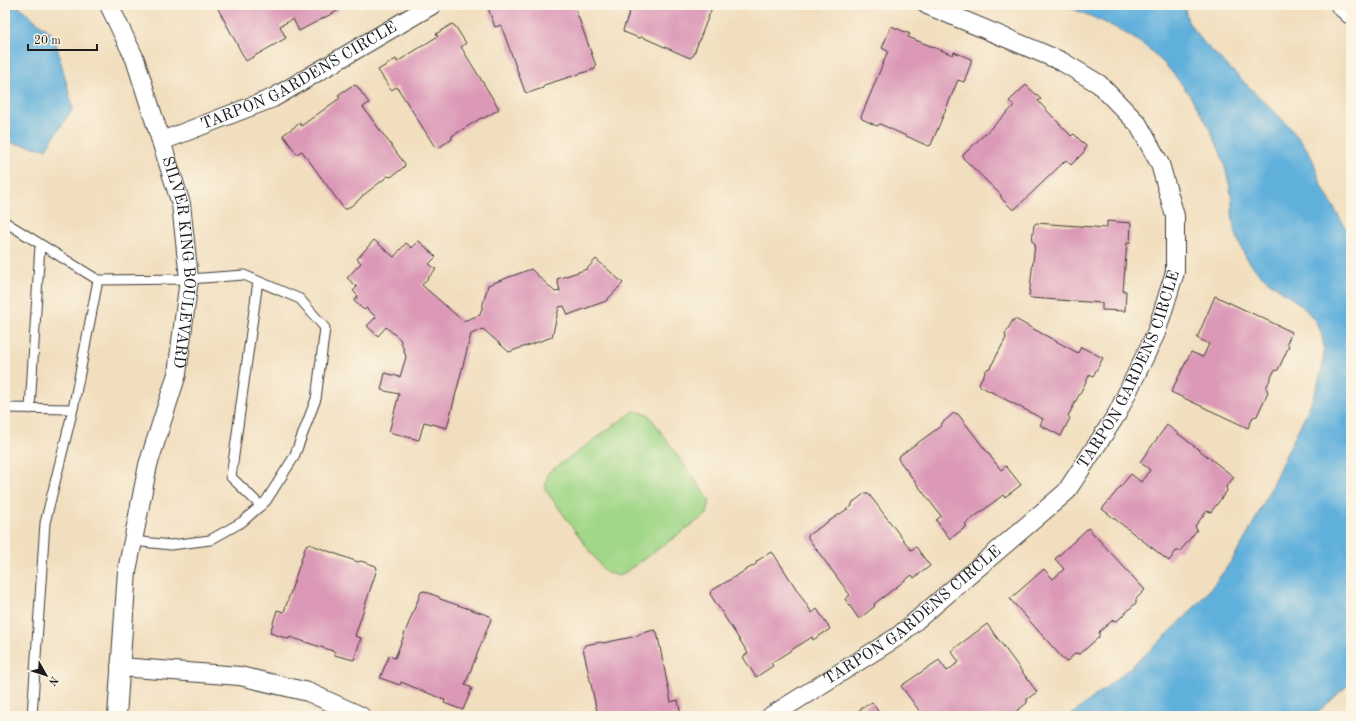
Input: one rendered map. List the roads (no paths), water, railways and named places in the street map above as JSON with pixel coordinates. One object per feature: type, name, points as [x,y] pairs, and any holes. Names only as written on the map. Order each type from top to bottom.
[{"type":"street","name":"SILVER KING BOULEVARD","points":[[108,5],[135,59],[181,204],[189,279],[177,374],[148,465],[127,571],[117,716]]},
{"type":"street","name":"TARPON GARDENS CIRCLE","points":[[162,141],[273,98],[432,5]]},
{"type":"street","name":"TARPON GARDENS CIRCLE","points":[[771,716],[897,638],[1066,492],[1117,414],[1156,333],[1175,272],[1175,216],[1160,164],[1138,124],[1099,84],[1061,61],[927,5]]},
{"type":"street","points":[[1342,5],[1351,13]]},
{"type":"street","points":[[120,667],[240,676],[308,692],[361,716]]},
{"type":"lane","points":[[5,222],[98,280],[189,279],[244,275],[300,299],[325,328],[316,399],[294,457],[266,501],[242,522],[210,540],[171,545],[133,541]]},
{"type":"lane","points":[[30,409],[40,244]]},
{"type":"lane","points":[[32,716],[44,524],[73,409],[98,280]]},
{"type":"lane","points":[[258,281],[231,477],[261,506]]},
{"type":"lane","points":[[5,408],[73,409]]},
{"type":"water","points":[[5,5],[17,5],[54,36],[73,108],[46,149],[5,142]]},
{"type":"water","points":[[1063,5],[1184,5],[1188,22],[1205,44],[1287,124],[1305,146],[1313,160],[1321,184],[1351,237],[1351,682],[1314,716],[1070,716],[1136,663],[1178,624],[1215,583],[1232,560],[1257,516],[1312,401],[1321,373],[1324,346],[1321,333],[1316,322],[1309,313],[1253,267],[1244,254],[1234,226],[1230,187],[1220,151],[1204,118],[1182,85],[1170,70],[1145,46],[1106,23]]}]
